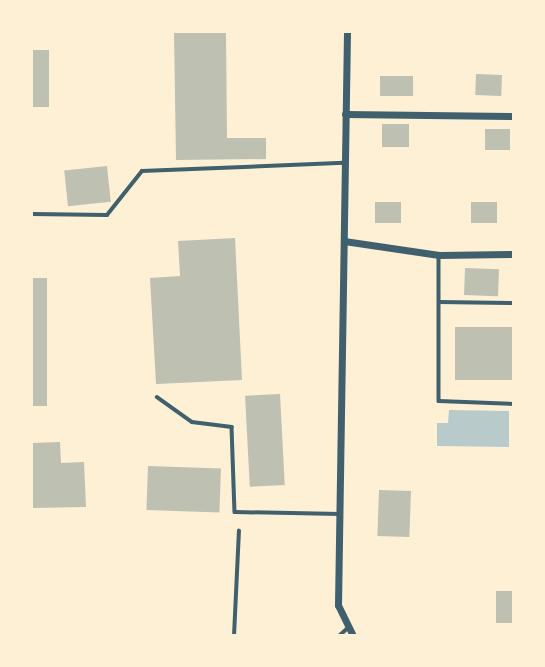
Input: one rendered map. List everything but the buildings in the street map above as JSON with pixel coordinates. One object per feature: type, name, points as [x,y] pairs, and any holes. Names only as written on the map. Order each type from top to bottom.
[{"type":"street","points":[[347,32],[342,514],[338,605],[354,635]]},
{"type":"street","points":[[345,114],[513,116]]},
{"type":"street","points":[[344,241],[439,254],[513,254]]},
{"type":"lane","points":[[32,215],[107,215],[142,171],[346,163]]},
{"type":"lane","points":[[439,254],[439,401],[513,404]]},
{"type":"lane","points":[[439,302],[513,303]]},
{"type":"lane","points":[[158,397],[191,422],[232,427],[235,512],[342,514]]},
{"type":"lane","points":[[234,635],[239,531]]},
{"type":"lane","points":[[339,635],[348,628]]},
{"type":"shaded area","points":[[449,410],[509,411],[509,447],[437,446],[437,423],[448,423]]}]
